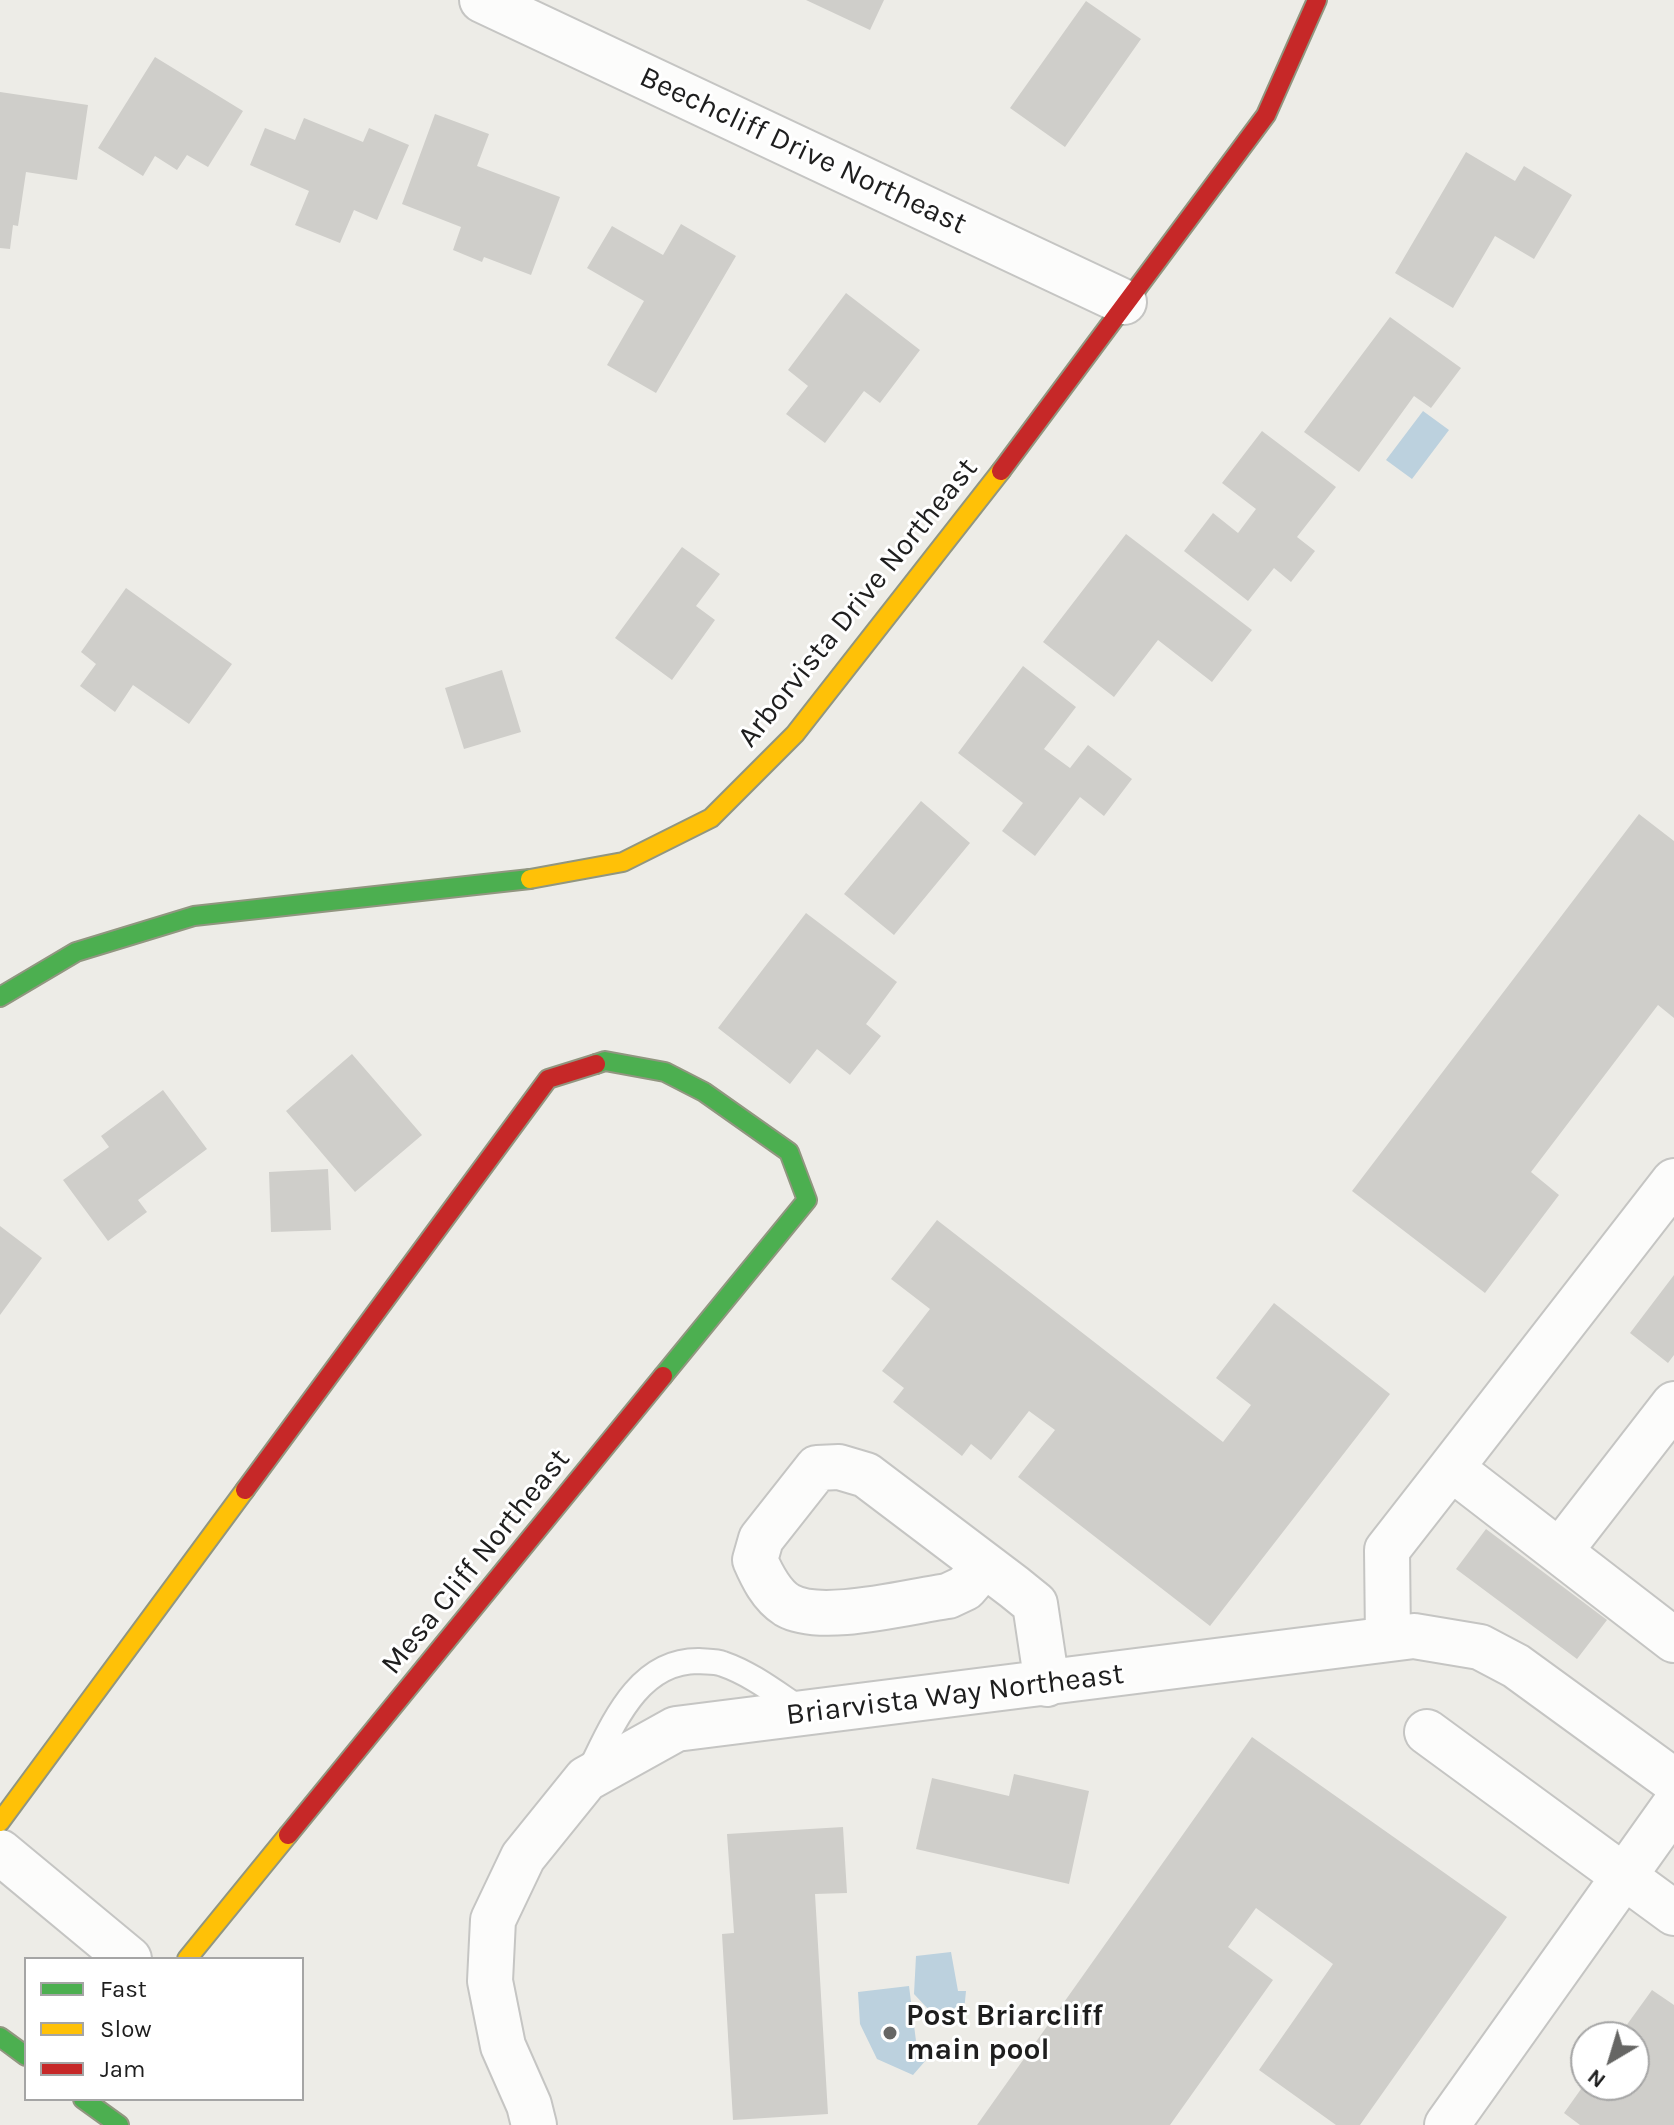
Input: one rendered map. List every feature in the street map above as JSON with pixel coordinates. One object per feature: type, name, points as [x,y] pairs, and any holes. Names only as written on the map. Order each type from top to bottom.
[{"type":"street","name":"Beechcliff Drive Northeast","points":[[482,0],[1124,302]]},
{"type":"street","name":"Arborvista Drive Northeast","points":[[0,997],[76,952],[194,916],[519,881],[623,862],[711,818],[795,734],[1016,452],[1124,302],[1217,185],[1266,115],[1317,0]]},
{"type":"street","name":"Mesa Cliff Northeast","points":[[0,1822],[548,1079],[605,1061],[665,1072],[704,1092],[789,1152],[807,1200],[189,1957]]},
{"type":"street","points":[[1388,1639],[1387,1550],[1674,1181]]},
{"type":"street","points":[[1560,1551],[1674,1404]]},
{"type":"street","points":[[985,1565],[965,1588],[948,1596],[812,1612],[787,1605],[766,1583],[755,1560],[761,1539],[817,1468],[839,1467],[866,1475],[985,1565],[1035,1604],[1041,1624],[1047,1684]]},
{"type":"street","points":[[1451,1468],[1674,1640]]},
{"type":"street","name":"Briarvista Way Northeast","points":[[534,2125],[500,2033],[490,1981],[493,1920],[523,1857],[586,1779],[676,1729],[1388,1639],[1427,1638],[1480,1647],[1504,1659],[1674,1781]]},
{"type":"street","points":[[1427,1732],[1674,1913]]},
{"type":"street","points":[[1447,2125],[1674,1806]]},
{"type":"street","points":[[0,1852],[127,1957]]},
{"type":"street","points":[[0,2037],[24,2055]]},
{"type":"street","points":[[86,2101],[119,2125]]},
{"type":"lane","points":[[586,1779],[622,1707],[650,1675],[683,1661],[719,1662],[749,1675],[809,1714]]},
{"type":"water","points":[[1423,411],[1449,430],[1412,479],[1386,460]]},
{"type":"water","name":"Post Briarcliff main pool","points":[[951,1952],[958,1991],[966,1991],[964,2011],[931,2012],[914,1994],[916,1956]]},
{"type":"water","name":"Post Briarcliff main pool","points":[[909,1986],[916,2041],[933,2052],[913,2075],[877,2059],[860,2024],[858,1992]]},
{"type":"building","points":[[806,0],[884,0],[870,30]]},
{"type":"building","points":[[1086,1],[1141,39],[1065,147],[1010,108]]},
{"type":"building","points":[[155,57],[243,111],[208,167],[187,155],[177,170],[155,156],[143,176],[98,148]]},
{"type":"building","points":[[0,92],[88,105],[77,180],[26,172],[18,226],[13,225],[10,249],[0,248]]},
{"type":"building","points":[[435,114],[489,134],[477,166],[560,197],[531,275],[484,257],[482,262],[453,250],[461,227],[402,204]]},
{"type":"building","points":[[304,118],[363,142],[369,128],[409,145],[377,220],[354,210],[340,243],[295,225],[309,191],[250,165],[265,128],[295,140]]},
{"type":"building","points":[[1466,152],[1515,181],[1524,166],[1572,195],[1534,259],[1495,236],[1453,308],[1395,273]]},
{"type":"building","points":[[681,224],[736,256],[656,393],[607,365],[644,301],[587,268],[612,226],[663,255]]},
{"type":"building","points":[[846,293],[920,350],[880,403],[864,391],[825,443],[786,414],[808,386],[788,370]]},
{"type":"building","points":[[1390,317],[1461,368],[1431,408],[1414,396],[1359,472],[1304,432]]},
{"type":"building","points":[[1262,431],[1336,487],[1297,537],[1315,551],[1291,582],[1274,568],[1248,601],[1184,551],[1213,513],[1238,533],[1256,509],[1222,483]]},
{"type":"building","points":[[1126,534],[1252,630],[1212,682],[1158,640],[1114,697],[1043,642]]},
{"type":"building","points":[[682,547],[720,574],[696,606],[715,620],[672,680],[615,638]]},
{"type":"building","points":[[126,588],[232,664],[189,724],[133,685],[115,712],[80,686],[96,664],[81,652]]},
{"type":"building","points":[[1023,666],[1076,707],[1044,749],[1070,768],[1088,745],[1132,779],[1104,816],[1080,797],[1035,856],[1002,831],[1023,803],[958,753]]},
{"type":"building","points":[[502,670],[521,732],[464,749],[445,688]]},
{"type":"building","points":[[921,801],[970,843],[894,935],[844,894]]},
{"type":"building","points":[[1639,814],[1674,841],[1674,1018],[1658,1005],[1531,1172],[1559,1195],[1485,1293],[1352,1191]]},
{"type":"building","points":[[806,913],[897,982],[866,1024],[881,1036],[850,1075],[817,1049],[790,1084],[718,1028]]},
{"type":"building","points":[[352,1054],[422,1135],[355,1192],[286,1111]]},
{"type":"building","points":[[163,1090],[207,1149],[138,1200],[147,1212],[108,1241],[63,1180],[109,1147],[101,1136]]},
{"type":"building","points":[[328,1169],[331,1230],[271,1232],[269,1172]]},
{"type":"building","points":[[937,1220],[1223,1442],[1251,1405],[1216,1378],[1274,1303],[1390,1394],[1210,1626],[1018,1477],[1055,1430],[1029,1411],[991,1460],[971,1444],[962,1456],[893,1402],[904,1388],[882,1371],[930,1309],[891,1279]]},
{"type":"building","points":[[0,1226],[42,1258],[0,1315]]},
{"type":"building","points":[[1674,1275],[1674,1355],[1668,1363],[1630,1333]]},
{"type":"building","points":[[1486,1529],[1607,1620],[1577,1659],[1456,1569]]},
{"type":"building","points":[[1252,1737],[1507,1917],[1360,2125],[1336,2125],[1259,2070],[1333,1964],[1256,1908],[1228,1947],[1273,1980],[1170,2125],[977,2125]]},
{"type":"building","points":[[1014,1774],[1089,1791],[1069,1884],[916,1849],[932,1778],[1009,1796]]},
{"type":"building","points":[[843,1827],[847,1893],[815,1894],[828,2114],[733,2120],[722,1934],[734,1933],[727,1834]]},
{"type":"building","points":[[1652,1990],[1674,2005],[1674,2125],[1580,2125],[1564,2113],[1573,2101],[1650,2101],[1650,2021],[1630,2021]]},
{"type":"traffic: fast","points":[[0,997],[76,952],[194,916],[530,879]]},
{"type":"traffic: fast","points":[[596,1064],[605,1061],[665,1072],[704,1092],[789,1152],[807,1200],[663,1376]]},
{"type":"traffic: fast","points":[[0,2037],[24,2055]]},
{"type":"traffic: fast","points":[[86,2101],[119,2125]]},
{"type":"traffic: slow","points":[[530,879],[623,862],[711,818],[795,734],[1001,471]]},
{"type":"traffic: slow","points":[[0,1822],[245,1490]]},
{"type":"traffic: slow","points":[[189,1957],[288,1835]]},
{"type":"traffic: jam","points":[[1001,471],[1266,115],[1317,0]]},
{"type":"traffic: jam","points":[[245,1490],[548,1079],[596,1064]]},
{"type":"traffic: jam","points":[[288,1835],[663,1376]]},
{"type":"place","name":"Post Briarcliff main pool","points":[[890,2033]]}]
